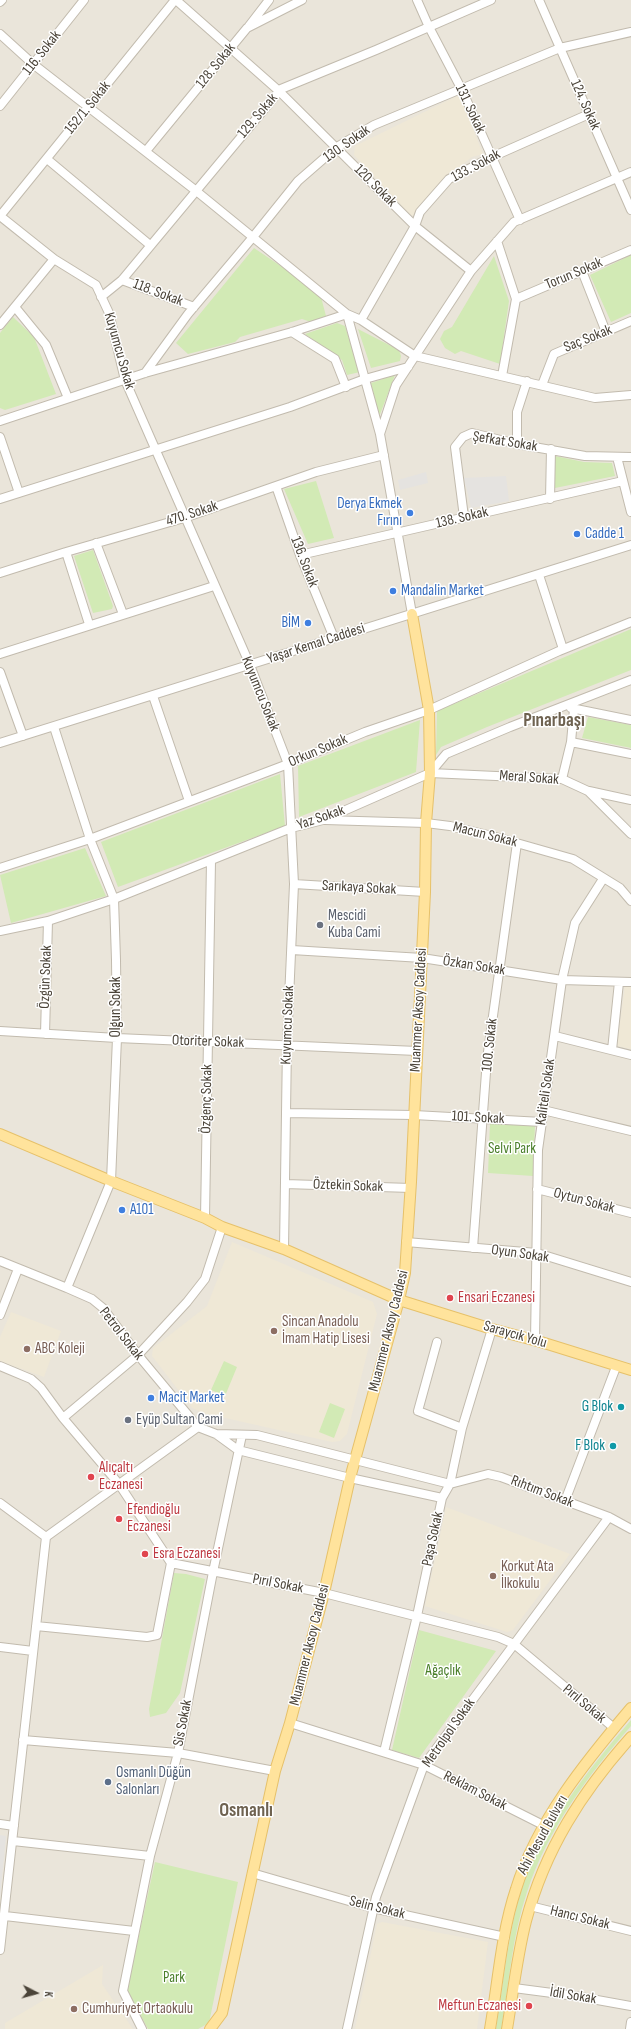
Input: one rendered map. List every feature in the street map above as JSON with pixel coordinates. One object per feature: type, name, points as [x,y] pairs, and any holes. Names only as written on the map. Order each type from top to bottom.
[{"type":"main road","name":"Muammer Aksoy Caddesi","points":[[213,2029],[222,2013],[275,1771],[290,1723],[324,1593],[350,1478],[399,1300],[405,1273],[411,1188],[425,892],[426,824],[430,773],[429,710],[412,614]]},
{"type":"main road","name":"Saraycık Yolu","points":[[0,1134],[111,1181],[205,1218],[222,1227],[284,1249],[399,1300],[492,1329],[534,1340],[616,1367],[631,1370]]},
{"type":"main road","name":"Ahi Mesud Bulvarı","points":[[490,2029],[508,1916],[519,1878],[545,1826],[585,1766],[631,1708]]},
{"type":"main road","name":"Ahi Mesud Bulvarı","points":[[507,2029],[525,1922],[545,1862],[564,1828],[592,1784],[631,1737]]},
{"type":"street","name":"116. Sokak","points":[[0,106],[84,0]]},
{"type":"street","name":"120. Sokak","points":[[176,0],[279,92],[338,148],[415,226],[471,271]]},
{"type":"street","name":"152/1. Sokak","points":[[0,216],[176,0]]},
{"type":"street","points":[[247,28],[269,0]]},
{"type":"street","name":"128. Sokak","points":[[146,151],[247,28],[302,0]]},
{"type":"street","name":"131. Sokak","points":[[417,0],[429,27],[462,90],[520,220]]},
{"type":"street","name":"129. Sokak","points":[[102,297],[122,280],[195,190],[281,89],[491,0]]},
{"type":"street","name":"124. Sokak","points":[[539,0],[618,177],[631,210]]},
{"type":"street","name":"130. Sokak","points":[[145,373],[194,307],[298,181],[338,148],[374,125],[462,90],[560,48],[631,32]]},
{"type":"street","points":[[0,34],[33,64],[195,190],[347,314],[361,320],[415,356],[595,398],[631,395]]},
{"type":"street","name":"133. Sokak","points":[[361,320],[415,226],[420,212],[449,179],[492,157],[589,114]]},
{"type":"street","points":[[47,159],[150,245]]},
{"type":"street","points":[[380,434],[396,385],[471,271],[514,222],[631,172]]},
{"type":"street","name":"Kuyumcu Sokak","points":[[0,216],[54,259],[96,285],[109,313],[125,380],[184,518],[250,665],[288,764],[294,884],[287,1045],[284,1249]]},
{"type":"street","points":[[498,241],[516,299],[502,376]]},
{"type":"street","name":"Torun Sokak","points":[[516,299],[631,250]]},
{"type":"street","points":[[0,325],[54,259]]},
{"type":"street","points":[[582,271],[606,332]]},
{"type":"street","name":"118. Sokak","points":[[122,280],[194,307]]},
{"type":"street","points":[[15,307],[46,345],[68,398]]},
{"type":"street","points":[[0,421],[145,373],[292,332],[347,314]]},
{"type":"street","points":[[347,314],[380,434],[412,614]]},
{"type":"street","name":"Saç Sokak","points":[[542,385],[554,354],[566,347],[631,321]]},
{"type":"street","points":[[292,332],[335,359],[346,387]]},
{"type":"street","points":[[0,499],[290,407],[366,379],[408,367]]},
{"type":"street","points":[[517,444],[517,412],[527,381]]},
{"type":"street","name":"Şefkat Sokak","points":[[464,517],[455,447],[463,436],[472,434],[517,444],[585,456],[631,457]]},
{"type":"street","points":[[0,437],[19,493]]},
{"type":"street","points":[[550,499],[551,449]]},
{"type":"street","name":"470. Sokak","points":[[0,573],[96,543],[184,518],[316,472],[384,455]]},
{"type":"street","points":[[617,457],[631,512]]},
{"type":"street","name":"138. Sokak","points":[[300,555],[464,517],[550,499],[623,481]]},
{"type":"street","name":"136. Sokak","points":[[276,486],[300,555],[334,638]]},
{"type":"street","points":[[96,543],[122,614]]},
{"type":"street","name":"Yaşar Kemal Caddesi","points":[[0,743],[631,545]]},
{"type":"street","points":[[66,552],[89,624]]},
{"type":"street","points":[[539,575],[563,649]]},
{"type":"street","points":[[0,654],[89,624],[214,586]]},
{"type":"street","name":"Orkun Sokak","points":[[0,868],[90,839],[288,764],[365,732],[429,710],[563,649],[631,622]]},
{"type":"street","points":[[0,672],[24,736]]},
{"type":"street","name":"Yaz Sokak","points":[[0,931],[48,921],[114,899],[291,828],[323,820],[430,773],[446,754],[562,706],[631,680]]},
{"type":"street","points":[[153,696],[189,801]]},
{"type":"street","points":[[562,706],[631,720]]},
{"type":"street","points":[[562,779],[571,742],[574,709]]},
{"type":"street","name":"Olgun Sokak","points":[[54,727],[90,839],[114,899],[117,1038],[111,1181],[67,1288]]},
{"type":"street","points":[[571,742],[631,754]]},
{"type":"street","name":"Meral Sokak","points":[[430,773],[562,779],[588,791],[631,834]]},
{"type":"street","points":[[588,791],[631,800]]},
{"type":"street","name":"Macun Sokak","points":[[323,820],[450,826],[517,843],[573,859],[589,867],[603,878],[620,888],[631,901]]},
{"type":"street","name":"100. Sokak","points":[[473,1248],[487,1059],[517,843]]},
{"type":"street","name":"Özgenç Sokak","points":[[205,1218],[211,861]]},
{"type":"street","name":"Kaliteli Sokak","points":[[534,1340],[538,1150],[562,980],[575,923],[603,878]]},
{"type":"street","name":"Sarıkaya Sokak","points":[[294,884],[425,892]]},
{"type":"street","name":"Özgün Sokak","points":[[45,1034],[48,921]]},
{"type":"street","name":"Özkan Sokak","points":[[292,950],[422,958],[562,980],[631,982]]},
{"type":"street","points":[[612,1050],[619,982]]},
{"type":"street","name":"Otoriter Sokak","points":[[0,1031],[117,1038],[417,1051]]},
{"type":"street","points":[[555,1036],[631,1055]]},
{"type":"street","points":[[543,1110],[631,1131]]},
{"type":"street","name":"101. Sokak","points":[[286,1113],[414,1115],[542,1122]]},
{"type":"street","name":"Öztekin Sokak","points":[[285,1184],[411,1188]]},
{"type":"street","name":"Oytun Sokak","points":[[537,1188],[631,1213]]},
{"type":"street","points":[[63,1418],[138,1355],[187,1302],[205,1279],[222,1227]]},
{"type":"street","name":"Oyun Sokak","points":[[406,1242],[537,1253],[631,1282]]},
{"type":"street","name":"Petrol Sokak","points":[[0,1261],[92,1299],[103,1308],[138,1355],[198,1427]]},
{"type":"street","points":[[0,1315],[18,1269]]},
{"type":"street","name":"Paşa Sokak","points":[[384,1752],[417,1616],[442,1498],[450,1484],[462,1428],[492,1329]]},
{"type":"street","points":[[437,1342],[418,1411],[462,1428]]},
{"type":"street","points":[[0,1366],[31,1379],[41,1388],[63,1418],[119,1484],[171,1562],[157,1635],[147,1637],[36,1626]]},
{"type":"street","points":[[565,1501],[616,1367]]},
{"type":"street","points":[[0,1950],[5,1916],[46,1537],[198,1427],[216,1434],[238,1450],[350,1478],[442,1498]]},
{"type":"street","points":[[216,1434],[256,1435],[450,1484]]},
{"type":"street","name":"Sis Sokak","points":[[142,2029],[123,1991],[150,1856],[178,1752],[213,1572],[242,1435]]},
{"type":"street","name":"Rıhtım Sokak","points":[[450,1484],[488,1474],[565,1501],[609,1518],[631,1529]]},
{"type":"street","points":[[0,1503],[46,1537]]},
{"type":"street","name":"Metrolpol Sokak","points":[[347,2029],[373,1908],[424,1765],[609,1518]]},
{"type":"street","name":"Pırıl Sokak","points":[[171,1562],[213,1572],[324,1593],[498,1637],[514,1644],[614,1728]]},
{"type":"street","points":[[0,1647],[33,1651]]},
{"type":"street","name":"Reklam Sokak","points":[[290,1723],[424,1765],[545,1826]]},
{"type":"street","points":[[23,1740],[178,1752],[275,1771]]},
{"type":"street","points":[[0,1824],[14,1826]]},
{"type":"street","points":[[12,1841],[150,1856]]},
{"type":"street","name":"Selin Sokak","points":[[252,1873],[373,1908],[505,1937]]},
{"type":"street","name":"Hancı Sokak","points":[[530,1906],[631,1931]]},
{"type":"street","points":[[5,1916],[134,1931]]},
{"type":"street","name":"İdil Sokak","points":[[514,1988],[575,1996],[631,2006]]},
{"type":"street","points":[[630,2029],[631,2022]]},
{"type":"shaded area","points":[[0,0],[631,0],[631,2029],[0,2029]]},
{"type":"shaded area","points":[[457,96],[461,98],[483,154],[472,157],[444,179],[415,216],[410,215],[354,155],[355,146]]},
{"type":"shaded area","points":[[426,472],[428,483],[400,490],[398,480]]},
{"type":"shaded area","points":[[506,476],[509,501],[471,508],[464,478]]},
{"type":"shaded area","points":[[625,985],[631,985],[631,1049],[617,1046]]},
{"type":"shaded area","name":"Sincan Anadolu İmam Hatip Lisesi","points":[[232,1242],[373,1302],[377,1314],[347,1434],[340,1441],[332,1442],[203,1413],[192,1408],[152,1356],[153,1348],[207,1306]]},
{"type":"shaded area","name":"ABC Koleji","points":[[11,1312],[61,1331],[44,1377],[0,1361],[0,1337]]},
{"type":"shaded area","name":"Korkut Ata İlkokulu","points":[[446,1507],[570,1554],[513,1630],[507,1632],[425,1606]]},
{"type":"shaded area","points":[[0,1835],[6,1836],[0,1897]]},
{"type":"shaded area","points":[[382,1922],[488,1942],[477,2029],[355,2029],[377,1924]]},
{"type":"shaded area","name":"Cumhuriyet Ortaokulu","points":[[103,1965],[102,1984],[133,2029],[5,2029],[5,2023]]},
{"type":"green space","points":[[254,248],[297,277],[321,297],[326,316],[311,322],[302,319],[240,337],[235,342],[188,354],[176,343]]},
{"type":"green space","points":[[631,255],[631,313],[611,322],[590,275]]},
{"type":"green space","points":[[494,256],[509,301],[500,364],[461,351],[455,354],[445,348],[440,339],[444,331],[452,327]]},
{"type":"green space","points":[[13,317],[34,337],[56,394],[5,410],[0,408],[0,333]]},
{"type":"green space","points":[[337,323],[345,326],[360,372],[347,375],[342,360],[305,334]]},
{"type":"green space","points":[[358,329],[399,350],[401,356],[400,361],[371,368]]},
{"type":"green space","points":[[395,375],[379,417],[371,383]]},
{"type":"green space","points":[[555,456],[584,462],[612,463],[615,476],[555,488]]},
{"type":"green space","points":[[316,481],[334,538],[308,544],[284,489]]},
{"type":"green space","points":[[93,550],[113,606],[112,609],[93,613],[74,556]]},
{"type":"green space","points":[[631,629],[631,670],[487,727],[441,747],[436,755],[437,711]]},
{"type":"green space","points":[[588,717],[631,725],[631,748],[582,738]]},
{"type":"green space","points":[[420,720],[416,772],[299,817],[298,766]]},
{"type":"green space","points":[[280,774],[285,826],[118,887],[101,842]]},
{"type":"green space","points":[[85,848],[106,896],[11,923],[0,875]]},
{"type":"green space","name":"Selvi Park","points":[[490,1123],[535,1125],[533,1176],[488,1173]]},
{"type":"green space","points":[[224,1361],[237,1367],[225,1396],[211,1390]]},
{"type":"green space","points":[[330,1403],[345,1409],[334,1438],[319,1432]]},
{"type":"green space","points":[[174,1573],[186,1574],[205,1579],[180,1693],[166,1713],[150,1717],[149,1709]]},
{"type":"green space","name":"Ağaçlık","points":[[419,1630],[496,1651],[419,1758],[392,1750]]},
{"type":"green space","points":[[631,1720],[631,1726],[600,1763],[571,1804],[535,1869],[518,1926],[511,1960],[501,2029],[496,2029],[514,1920],[523,1885],[532,1862],[556,1818],[584,1777]]},
{"type":"green space","name":"Park","points":[[155,1862],[238,1882],[209,2023],[198,2029],[148,2029],[127,1990]]},
{"type":"place","name":"Derya Ekmek Fırını","points":[[410,513]]},
{"type":"place","name":"Cadde 1","points":[[577,534]]},
{"type":"place","name":"Mandalin Market","points":[[393,591]]},
{"type":"place","name":"BİM","points":[[308,623]]},
{"type":"place","name":"Mescidi Kuba Cami","points":[[320,925]]},
{"type":"place","name":"A101","points":[[122,1210]]},
{"type":"place","name":"Ensari Eczanesi","points":[[450,1298]]},
{"type":"place","name":"Sincan Anadolu İmam Hatip Lisesi","points":[[274,1331]]},
{"type":"place","name":"ABC Koleji","points":[[27,1349]]},
{"type":"place","name":"Macit Market","points":[[151,1398]]},
{"type":"place","name":"G Blok","points":[[621,1407]]},
{"type":"place","name":"Eyüp Sultan Cami","points":[[128,1420]]},
{"type":"place","name":"F Blok","points":[[613,1446]]},
{"type":"place","name":"Alıçaltı Eczanesi","points":[[91,1477]]},
{"type":"place","name":"Efendioğlu Eczanesi","points":[[119,1519]]},
{"type":"place","name":"Esra Eczanesi","points":[[145,1554]]},
{"type":"place","name":"Korkut Ata İlkokulu","points":[[493,1576]]},
{"type":"place","name":"Osmanlı Düğün Salonları","points":[[108,1782]]},
{"type":"place","name":"Meftun Eczanesi","points":[[529,2006]]},
{"type":"place","name":"Cumhuriyet Ortaokulu","points":[[74,2009]]},
{"type":"district","name":"Pınarbaşı","points":[[554,721]]},
{"type":"district","name":"Osmanlı","points":[[246,1811]]}]
